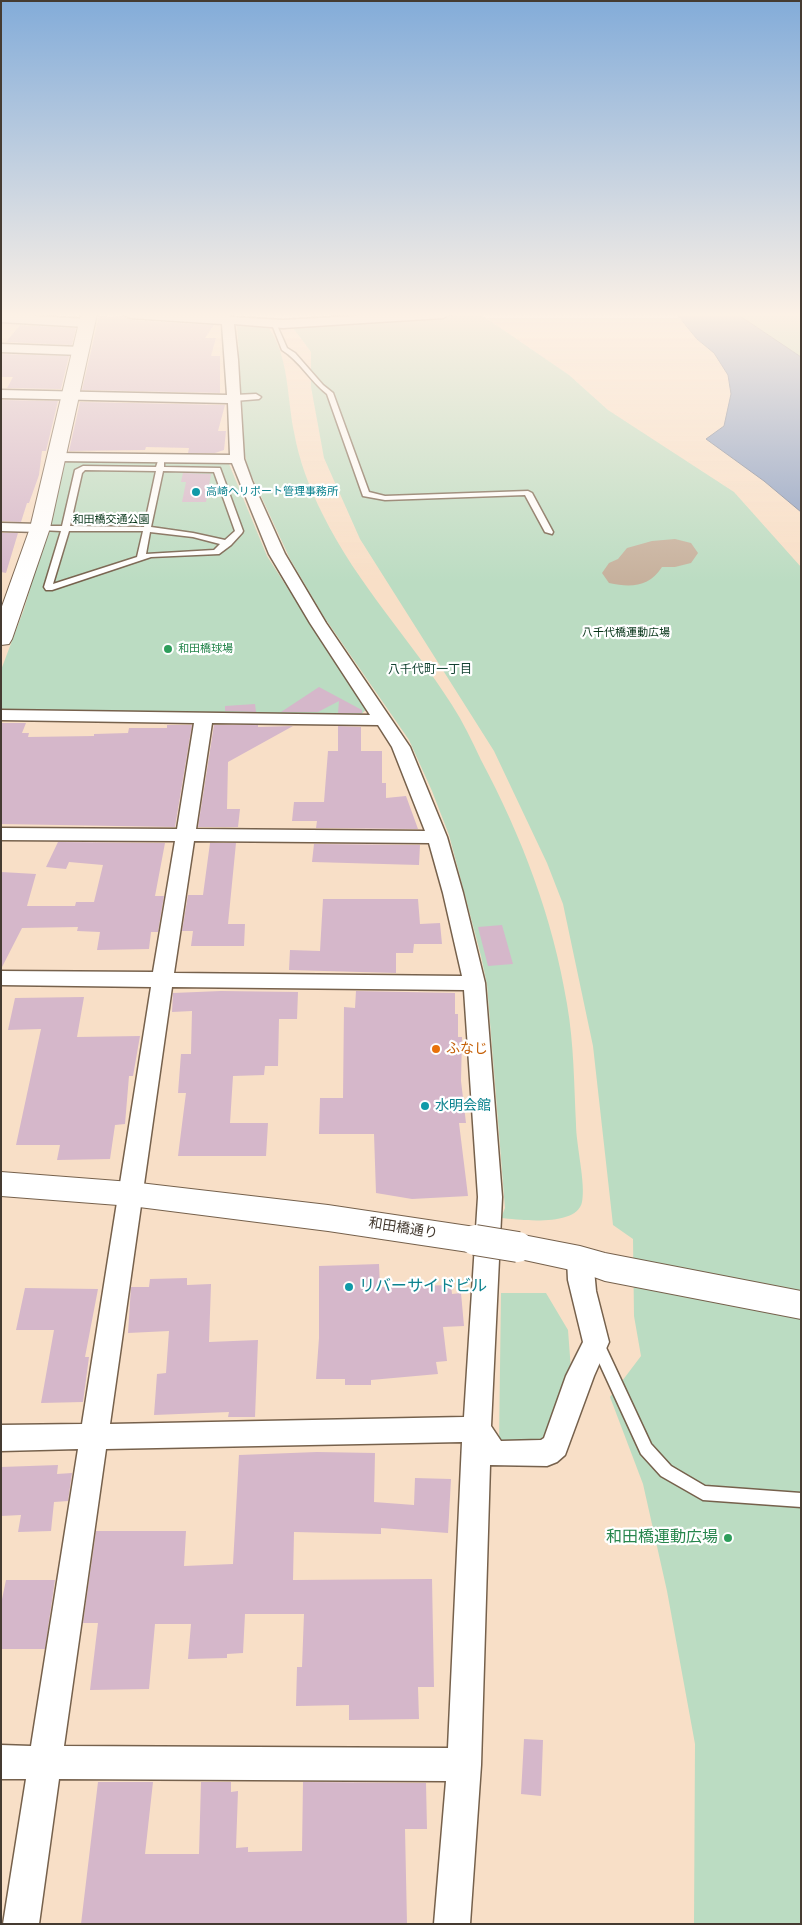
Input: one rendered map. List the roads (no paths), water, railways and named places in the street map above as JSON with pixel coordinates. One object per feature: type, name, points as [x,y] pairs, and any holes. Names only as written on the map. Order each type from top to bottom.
[{"type":"street","points":[[1,640],[40,528],[67,404]]},
{"type":"street","points":[[242,404],[237,459],[277,554],[318,623],[401,747],[437,837],[453,893],[474,983],[490,1197],[477,1429],[464,1765],[452,1924]]},
{"type":"street","points":[[56,457],[161,463],[237,459]]},
{"type":"street","points":[[1,527],[40,528]]},
{"type":"street","points":[[1,715],[384,720]]},
{"type":"street","points":[[21,1924],[147,1079],[204,717]]},
{"type":"street","points":[[1,834],[437,837]]},
{"type":"street","points":[[1,978],[474,983]]},
{"type":"street","name":"和田橋通り","points":[[1,1184],[131,1194],[328,1218],[475,1240],[518,1247],[801,1305]]},
{"type":"street","points":[[477,1429],[494,1454],[547,1453],[555,1446],[580,1376],[596,1342],[583,1297],[580,1274],[593,1263]]},
{"type":"street","points":[[1,1438],[93,1436],[121,1438],[477,1429]]},
{"type":"street","points":[[1,1762],[464,1765]]},
{"type":"lane","points":[[334,404],[366,494],[386,498],[528,493],[550,532]]},
{"type":"lane","points":[[141,557],[161,463]]},
{"type":"lane","points":[[161,463],[217,470],[240,531],[228,543],[212,553],[157,554],[141,557],[49,588],[66,527],[80,470],[161,463]]},
{"type":"lane","points":[[40,528],[147,529],[193,535],[228,543]]},
{"type":"lane","points":[[596,1342],[646,1449],[666,1471],[703,1493],[801,1500]]},
{"type":"water","points":[[729,404],[801,404],[801,512],[764,481],[706,439],[724,426]]},
{"type":"place","name":"高崎ヘリポート管理事務所","points":[[196,492]]},
{"type":"place","name":"和田橋球場","points":[[168,649]]},
{"type":"place","name":"ふなじ","points":[[436,1049]]},
{"type":"place","name":"水明会館","points":[[425,1106]]},
{"type":"place","name":"リバーサイドビル","points":[[349,1287]]},
{"type":"place","name":"和田橋運動広場","points":[[728,1538]]},
{"type":"district","name":"八千代町一丁目","points":[[430,670]]},
{"type":"park label","name":"和田橋交通公園","points":[[111,520]]},
{"type":"park label","name":"八千代橋運動広場","points":[[626,633]]}]
